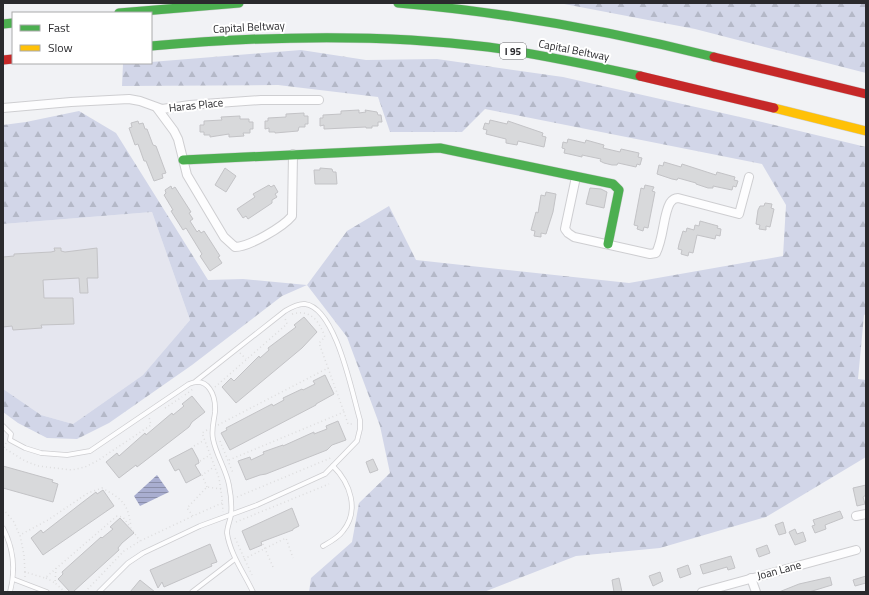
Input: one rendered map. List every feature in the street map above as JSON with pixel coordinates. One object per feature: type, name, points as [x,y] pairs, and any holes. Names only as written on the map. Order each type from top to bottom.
[{"type":"main road","points":[[131,12],[239,3]]},
{"type":"main road","points":[[398,3],[467,9],[570,24],[866,94]]},
{"type":"main road","name":"Capital Beltway","points":[[152,46],[275,37],[372,38],[461,44],[554,58],[613,70],[866,131]]},
{"type":"main road","points":[[183,160],[440,148],[613,184],[619,190],[608,244]]},
{"type":"street","name":"Haras Place","points":[[3,108],[71,102],[129,100],[140,101],[157,108],[261,100],[319,100]]},
{"type":"street","points":[[157,108],[174,131],[187,175],[224,237],[235,247],[241,247],[279,226],[292,216],[293,154]]},
{"type":"street","points":[[576,177],[565,229],[568,233],[574,236],[650,254],[656,253],[661,244],[670,202],[678,198],[739,214],[749,177]]},
{"type":"street","points":[[856,516],[866,514]]},
{"type":"street","name":"Joan Lane","points":[[702,592],[856,550]]},
{"type":"street","points":[[751,578],[756,592]]},
{"type":"lane","points":[[3,426],[12,434],[10,440],[34,451],[67,455],[90,451],[196,381],[284,311],[301,304],[311,307],[321,314],[331,327],[360,420],[360,429],[357,441],[325,474],[314,480],[200,526],[139,556],[128,564],[99,592]]},
{"type":"lane","points":[[196,381],[204,382],[209,387],[212,394],[215,408],[212,431],[213,440],[227,476],[231,504],[231,514],[227,534],[235,559],[253,592]]},
{"type":"lane","points":[[323,546],[344,531],[349,519],[352,505],[350,489],[342,476],[333,466]]},
{"type":"lane","points":[[3,528],[12,552],[14,564],[10,592]]},
{"type":"lane","points":[[192,592],[235,559]]},
{"type":"lane","points":[[13,579],[47,592]]},
{"type":"path","points":[[216,391],[215,386],[287,324],[285,317],[301,312],[311,315],[321,327],[324,337],[319,343],[348,424],[355,424],[356,428]]},
{"type":"path","points":[[218,421],[217,427],[328,368]]},
{"type":"path","points":[[161,410],[197,387]]},
{"type":"path","points":[[229,460],[344,412]]},
{"type":"path","points":[[7,438],[4,448],[25,461],[38,466],[72,470],[85,467],[137,436],[151,425],[149,418],[155,414]]},
{"type":"path","points":[[209,424],[208,430],[202,433],[221,489],[224,517]]},
{"type":"path","points":[[220,440],[229,460],[233,474]]},
{"type":"path","points":[[194,446],[204,441]]},
{"type":"path","points":[[200,461],[210,455]]},
{"type":"path","points":[[238,499],[237,497],[335,456]]},
{"type":"path","points":[[207,486],[202,475],[214,467]]},
{"type":"path","points":[[234,523],[329,484]]},
{"type":"path","points":[[207,486],[221,489]]},
{"type":"path","points":[[193,516],[188,508],[207,486]]},
{"type":"path","points":[[20,535],[48,520],[88,492],[102,488],[117,496],[126,506],[129,512],[131,527]]},
{"type":"path","points":[[85,592],[124,551],[140,541],[222,503]]},
{"type":"path","points":[[3,509],[14,522],[20,535],[24,555],[25,583]]},
{"type":"path","points":[[45,578],[117,516],[123,516],[140,541]]},
{"type":"path","points":[[234,533],[252,575]]},
{"type":"path","points":[[244,559],[286,538],[293,558]]},
{"type":"path","points":[[263,544],[273,567]]},
{"type":"path","points":[[55,583],[56,568]]},
{"type":"path","points":[[25,572],[45,578],[55,583],[65,592]]},
{"type":"shaded area","points":[[152,212],[190,320],[143,375],[73,424],[41,415],[3,390],[3,224]]},
{"type":"green space","points":[[559,3],[866,3],[866,73],[695,29]]},
{"type":"green space","points":[[301,50],[366,60],[437,59],[563,77],[866,147],[866,314],[864,315],[858,379],[866,380],[866,457],[766,517],[660,548],[576,556],[484,592],[309,592],[311,578],[352,542],[359,503],[390,473],[380,426],[347,337],[307,285],[347,231],[389,206],[416,260],[629,283],[783,256],[786,205],[762,164],[485,109],[462,132],[390,132],[378,97],[278,85],[122,86],[123,64],[152,64],[152,62]]},
{"type":"green space","points":[[79,111],[116,133],[208,280],[243,279],[307,285],[282,296],[192,365],[109,423],[77,439],[47,438],[18,423],[3,412],[3,389],[41,415],[73,424],[143,375],[190,320],[152,212],[3,224],[3,125],[26,122]]},
{"type":"water","points":[[157,475],[169,492],[140,506],[134,496]]},
{"type":"building","points":[[359,110],[359,113],[366,112],[365,110],[377,112],[378,115],[381,115],[382,122],[378,122],[378,126],[372,126],[372,128],[324,129],[324,125],[320,126],[320,118],[323,118],[323,115],[341,114],[341,111]]},
{"type":"building","points":[[304,113],[304,116],[308,116],[308,124],[305,124],[305,127],[299,127],[298,131],[275,133],[269,132],[269,128],[265,129],[265,121],[268,121],[268,118],[286,117],[286,114]]},
{"type":"building","points":[[240,116],[240,119],[249,119],[249,122],[253,122],[253,129],[250,129],[250,133],[243,133],[244,136],[229,137],[229,134],[210,137],[210,135],[204,135],[204,132],[200,132],[200,125],[204,125],[204,121],[222,120],[221,117]]},
{"type":"building","points":[[490,120],[507,124],[508,121],[543,133],[542,136],[546,137],[544,147],[518,141],[517,145],[506,143],[506,139],[486,134],[487,130],[483,129],[485,123],[489,124]]},
{"type":"building","points":[[138,121],[139,124],[143,123],[153,145],[156,146],[166,173],[162,174],[163,178],[154,181],[146,161],[144,161],[138,144],[135,145],[129,128],[132,127],[131,123]]},
{"type":"building","points":[[568,139],[585,143],[586,140],[604,145],[603,148],[620,152],[621,149],[639,153],[638,157],[642,158],[640,165],[637,164],[636,167],[618,163],[617,165],[612,165],[600,161],[601,159],[564,153],[565,149],[562,148],[563,142],[567,143]]},
{"type":"building","points":[[664,162],[681,167],[682,164],[716,175],[717,172],[735,177],[734,180],[738,181],[736,187],[733,186],[732,190],[713,186],[713,188],[708,188],[678,178],[677,180],[672,179],[657,174],[659,165],[663,166]]},
{"type":"building","points":[[225,168],[236,176],[226,192],[215,185]]},
{"type":"building","points":[[320,168],[332,169],[333,172],[336,172],[337,184],[315,184],[314,170],[320,170]]},
{"type":"building","points":[[269,185],[271,187],[274,185],[278,192],[275,194],[277,197],[272,200],[272,203],[248,219],[246,216],[243,218],[237,209],[255,197],[253,194]]},
{"type":"building","points":[[645,185],[654,187],[652,191],[655,192],[648,228],[644,227],[643,231],[637,229],[638,226],[634,225],[641,188],[644,189]]},
{"type":"building","points":[[171,186],[172,189],[175,187],[191,212],[189,213],[193,219],[190,221],[197,232],[199,230],[201,233],[204,231],[220,256],[218,257],[222,263],[210,271],[200,256],[202,254],[186,228],[183,230],[171,211],[173,210],[164,195],[166,193],[165,190]]},
{"type":"building","points":[[590,188],[601,189],[607,192],[604,208],[586,204]]},
{"type":"building","points":[[546,192],[556,194],[553,212],[546,234],[541,233],[541,237],[534,236],[535,231],[531,230],[536,212],[538,213],[541,195],[545,196]]},
{"type":"building","points":[[765,203],[772,204],[771,208],[774,209],[770,227],[766,226],[766,230],[759,229],[760,225],[756,224],[758,210],[760,206],[764,206]]},
{"type":"building","points":[[700,221],[718,226],[717,228],[721,229],[720,236],[716,235],[715,239],[697,235],[693,253],[689,252],[688,256],[681,254],[682,250],[678,249],[683,231],[686,232],[687,228],[694,230],[695,225],[699,226]]},
{"type":"building","points":[[54,248],[61,248],[61,251],[65,252],[97,248],[98,278],[87,278],[88,293],[80,293],[79,278],[43,280],[44,298],[73,298],[74,324],[41,325],[42,328],[13,330],[12,326],[3,327],[3,257],[14,256],[14,254],[51,252],[55,251]]},
{"type":"building","points":[[304,317],[317,332],[302,348],[236,403],[222,387],[231,378],[234,381],[259,356],[260,358],[269,350],[268,348],[296,327],[294,325]]},
{"type":"building","points":[[325,375],[334,394],[230,450],[221,433],[227,430],[226,428],[272,404],[273,406],[284,400],[283,398],[315,384],[313,381]]},
{"type":"building","points":[[192,396],[205,412],[192,422],[189,427],[137,467],[136,465],[119,478],[106,462],[117,453],[119,456],[145,433],[146,435],[172,413],[173,415],[184,406],[182,404]]},
{"type":"building","points":[[338,421],[346,440],[332,445],[327,450],[266,474],[246,480],[238,461],[250,457],[251,460],[264,454],[263,452],[283,446],[314,432],[314,434],[327,429],[326,426]]},
{"type":"building","points":[[192,448],[199,463],[195,465],[201,475],[186,483],[179,469],[175,471],[169,460]]},
{"type":"building","points":[[373,459],[378,470],[370,473],[366,462]]},
{"type":"building","points":[[3,466],[53,480],[52,482],[58,484],[53,502],[3,488]]},
{"type":"building","points":[[866,485],[866,495],[863,497],[865,504],[857,506],[853,488]]},
{"type":"building","points":[[103,490],[114,506],[43,555],[31,538],[41,530],[43,533],[96,492],[97,494]]},
{"type":"building","points":[[292,508],[299,526],[293,530],[261,542],[262,545],[250,550],[242,531]]},
{"type":"building","points":[[840,511],[843,518],[825,525],[826,529],[815,533],[812,526],[815,525],[813,520]]},
{"type":"building","points":[[120,518],[134,533],[122,543],[118,548],[119,550],[73,592],[70,592],[58,579],[63,574],[62,572],[101,537],[102,538],[113,529],[110,527]]},
{"type":"building","points":[[783,522],[786,533],[779,535],[775,525]]},
{"type":"building","points":[[795,529],[797,534],[803,532],[806,541],[795,545],[789,532]]},
{"type":"building","points":[[210,544],[217,562],[211,564],[212,566],[164,587],[162,582],[158,588],[150,570]]},
{"type":"building","points":[[767,545],[770,553],[759,557],[756,549]]},
{"type":"building","points":[[731,556],[735,568],[728,570],[727,567],[703,574],[700,565]]},
{"type":"building","points":[[688,565],[691,574],[680,578],[677,569]]},
{"type":"building","points":[[660,572],[663,581],[653,586],[649,576]]},
{"type":"building","points":[[866,576],[866,583],[855,586],[853,580]]},
{"type":"building","points":[[830,577],[832,585],[809,592],[779,592],[799,584]]},
{"type":"building","points":[[619,578],[622,592],[614,592],[612,580]]},
{"type":"building","points":[[140,580],[155,592],[130,592]]},
{"type":"traffic: fast","points":[[131,12],[239,3]]},
{"type":"traffic: fast","points":[[398,3],[518,17],[597,31],[714,57]]},
{"type":"traffic: fast","points":[[3,24],[12,23]]},
{"type":"traffic: fast","points":[[152,46],[278,38],[362,38],[404,40],[488,47],[564,60],[640,76]]},
{"type":"traffic: fast","points":[[183,160],[440,148],[613,184],[619,190],[608,244]]},
{"type":"traffic: slow","points":[[774,108],[866,131]]},
{"type":"traffic: jam","points":[[714,57],[866,94]]},
{"type":"traffic: jam","points":[[3,60],[12,59]]},
{"type":"traffic: jam","points":[[640,76],[774,108]]}]
